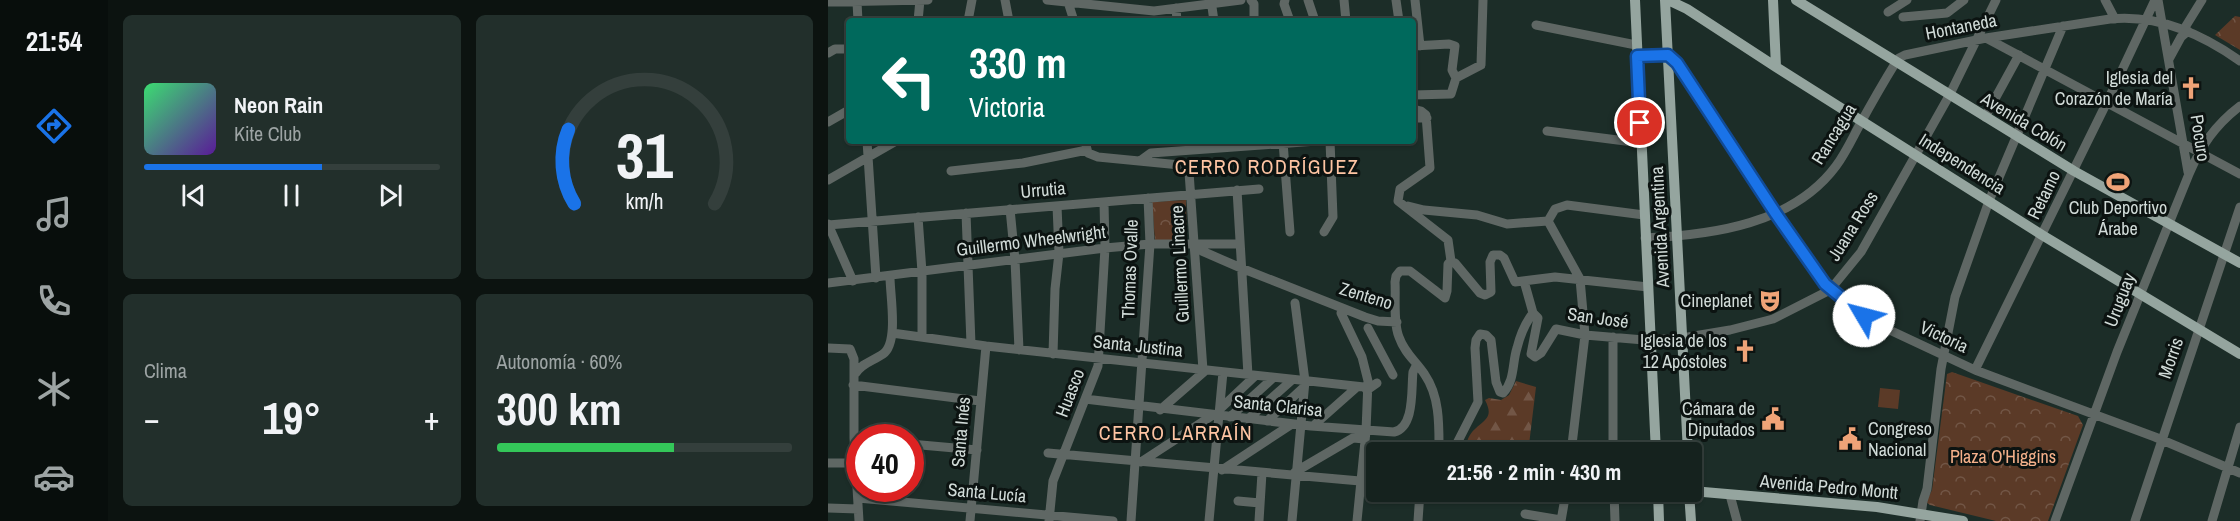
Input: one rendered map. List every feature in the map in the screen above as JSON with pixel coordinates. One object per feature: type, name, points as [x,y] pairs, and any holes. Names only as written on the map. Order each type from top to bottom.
[{"type":"main road","name":"Avenida Argentina","points":[[1635,0],[1655,442]]},
{"type":"main road","name":"Avenida Argentina","points":[[1667,0],[1672,60],[1677,237],[1687,442]]},
{"type":"main road","name":"Independencia","points":[[1667,0],[1687,9],[2042,235],[2240,354]]},
{"type":"main road","points":[[1773,0],[1776,67]]},
{"type":"main road","name":"Avenida Colón","points":[[1796,0],[2074,171],[2240,263]]},
{"type":"main road","name":"Avenida Pedro Montt","points":[[1702,493],[1834,503],[1920,517],[1963,521]]},
{"type":"main road","points":[[1658,502],[1659,521]]},
{"type":"main road","points":[[1691,502],[1691,521]]},
{"type":"street","points":[[918,18],[920,0]]},
{"type":"street","points":[[828,2],[928,0]]},
{"type":"street","points":[[969,18],[972,0]]},
{"type":"street","points":[[1005,0],[1008,18]]},
{"type":"street","points":[[1047,0],[1106,3],[1154,11],[1241,0]]},
{"type":"street","points":[[1138,0],[1143,10]]},
{"type":"street","points":[[1252,0],[1254,18]]},
{"type":"street","points":[[1285,0],[1284,4],[1289,18]]},
{"type":"street","points":[[1308,0],[1314,18]]},
{"type":"street","points":[[1344,0],[1346,18]]},
{"type":"street","points":[[1396,0],[1399,18]]},
{"type":"street","points":[[1415,0],[1415,18]]},
{"type":"street","points":[[1416,95],[1451,94],[1456,78],[1483,62],[1483,0]]},
{"type":"street","points":[[1888,12],[1907,0]]},
{"type":"street","points":[[1904,17],[1947,13],[1964,0]]},
{"type":"street","name":"Juana Ross","points":[[1682,338],[1730,330],[1773,319],[1830,290],[1861,252],[1949,96],[1996,0]]},
{"type":"street","points":[[2003,0],[1986,32],[1986,38],[2240,174]]},
{"type":"street","points":[[2105,0],[2115,19]]},
{"type":"street","name":"Retamo","points":[[1975,370],[2156,0]]},
{"type":"street","name":"Pocuro","points":[[2156,0],[2163,23],[2189,174]]},
{"type":"street","points":[[2169,59],[2202,0]]},
{"type":"street","points":[[859,18],[863,1]]},
{"type":"street","points":[[1068,2],[1073,18]]},
{"type":"street","points":[[1212,2],[1214,18]]},
{"type":"street","points":[[1176,8],[1177,18]]},
{"type":"street","points":[[1153,18],[1154,11]]},
{"type":"street","name":"Hontaneda","points":[[1896,62],[1905,55],[1975,40],[2115,19],[2145,20],[2186,30],[2213,43],[2240,61]]},
{"type":"street","points":[[1536,25],[1637,54],[1672,60]]},
{"type":"street","points":[[1920,517],[1927,489],[1943,355],[1955,297],[1989,201],[2063,26]]},
{"type":"street","points":[[1416,46],[1449,44],[1455,46],[1452,70],[1456,78]]},
{"type":"street","points":[[828,53],[836,49],[846,49]]},
{"type":"street","points":[[1985,117],[2019,55]]},
{"type":"street","name":"Victoria","points":[[1672,60],[1830,290],[1852,308],[1876,323],[1975,370],[2228,466],[2240,473]]},
{"type":"street","name":"Rancagua","points":[[1645,238],[1677,237],[1725,229],[1776,214],[1802,198],[1822,182],[1837,165],[1896,62]]},
{"type":"street","name":"Uruguay","points":[[2055,521],[2140,294],[2189,174],[2199,152],[2215,127],[2240,106]]},
{"type":"street","points":[[1416,111],[1424,112],[1427,118],[1430,168],[1400,189],[1398,201],[1448,240],[1451,261],[1480,293],[1485,295],[1491,290],[1490,262],[1494,255],[1504,258],[1513,281],[1555,276],[1647,287]]},
{"type":"street","points":[[828,122],[846,112]]},
{"type":"street","points":[[1416,118],[1427,118]]},
{"type":"street","points":[[1547,131],[1641,143]]},
{"type":"street","points":[[867,144],[876,278]]},
{"type":"street","points":[[828,180],[890,144]]},
{"type":"street","points":[[951,171],[1023,163],[1086,146],[1098,157],[1140,161],[1151,153],[1259,144]]},
{"type":"street","points":[[1283,144],[1290,232]]},
{"type":"street","points":[[1324,232],[1333,217],[1330,144]]},
{"type":"street","name":"Guillermo Linacre","points":[[1140,161],[1186,168],[1189,172],[1203,372]]},
{"type":"street","name":"Urrutia","points":[[828,224],[1259,189]]},
{"type":"street","points":[[1138,461],[1217,413],[1251,375],[1241,268],[1237,190]]},
{"type":"street","name":"Thomas Ovalle","points":[[1131,521],[1138,461],[1150,244],[1148,198]]},
{"type":"street","name":"Huasco","points":[[1050,518],[1053,481],[1098,366],[1106,248],[1104,202]]},
{"type":"street","points":[[1403,205],[1424,210],[1477,215],[1507,224],[1548,220]]},
{"type":"street","points":[[1548,220],[1555,209],[1567,205],[1644,215]]},
{"type":"street","points":[[1053,354],[1055,289],[1059,253],[1057,206]]},
{"type":"street","name":"Morris","points":[[2135,521],[2240,207]]},
{"type":"street","points":[[1010,209],[1019,350]]},
{"type":"street","points":[[966,213],[971,344]]},
{"type":"street","points":[[918,217],[922,272],[922,337]]},
{"type":"street","points":[[1548,220],[1581,279],[1585,335],[1572,442]]},
{"type":"street","points":[[828,224],[853,281]]},
{"type":"street","name":"Guillermo Wheelwright","points":[[828,283],[1106,248],[1150,244],[1240,244]]},
{"type":"street","name":"Zenteno","points":[[1194,245],[1202,251],[1241,268],[1378,321],[1396,322],[1395,282],[1400,271],[1410,271],[1444,298],[1447,291],[1448,264],[1451,261]]},
{"type":"street","points":[[856,424],[853,385],[856,373],[862,365],[885,353],[891,343],[890,277]]},
{"type":"street","points":[[1458,442],[1478,402],[1475,348],[1477,336],[1483,334],[1491,340],[1496,382],[1500,392],[1503,393],[1508,387],[1517,348],[1533,313],[1524,281]]},
{"type":"street","points":[[1292,521],[1297,424],[1305,384],[1295,303]]},
{"type":"street","points":[[1341,313],[1367,372],[1368,394],[1357,521]]},
{"type":"street","name":"San José","points":[[1533,313],[1538,318],[1532,346],[1533,356],[1539,355],[1556,328],[1585,335],[1613,338],[1650,340],[1682,338]]},
{"type":"street","points":[[1396,322],[1398,335],[1416,366],[1428,380],[1437,405],[1438,442]]},
{"type":"street","points":[[1368,328],[1393,375]]},
{"type":"street","name":"Santa Justina","points":[[892,333],[1203,372],[1292,380],[1305,384],[1364,387],[1367,390]]},
{"type":"street","points":[[1613,338],[1613,442]]},
{"type":"street","name":"Santa Inés","points":[[970,521],[986,346]]},
{"type":"street","points":[[828,348],[846,348],[852,352],[856,373]]},
{"type":"street","name":"Santa Clarisa","points":[[1085,399],[1160,410],[1217,413],[1230,417],[1313,426],[1365,435],[1394,432],[1404,427],[1409,413],[1413,372],[1416,366]]},
{"type":"street","points":[[1160,410],[1203,372]]},
{"type":"street","points":[[1209,521],[1218,469],[1217,413],[1223,372]]},
{"type":"street","points":[[1230,417],[1272,378]]},
{"type":"street","points":[[1248,419],[1292,380]]},
{"type":"street","points":[[1367,390],[1377,383]]},
{"type":"street","points":[[1267,421],[1305,384]]},
{"type":"street","points":[[853,385],[980,401]]},
{"type":"street","points":[[1313,426],[1357,387]]},
{"type":"street","points":[[1218,469],[1297,424]]},
{"type":"street","points":[[2212,521],[2240,427]]},
{"type":"street","points":[[1295,473],[1353,438],[1365,435]]},
{"type":"street","points":[[924,445],[976,450]]},
{"type":"street","points":[[1048,453],[1262,473],[1295,473],[1360,481]]},
{"type":"street","points":[[828,463],[846,463]]},
{"type":"street","points":[[1259,521],[1262,473]]},
{"type":"street","points":[[1730,495],[1737,521]]},
{"type":"street","points":[[1238,501],[1260,503]]},
{"type":"street","points":[[1418,521],[1419,502]]},
{"type":"street","points":[[1525,514],[1561,520],[1564,502]]},
{"type":"street","points":[[1614,502],[1615,521]]},
{"type":"street","points":[[858,503],[860,521]]},
{"type":"street","name":"Santa Lucía","points":[[828,508],[858,503],[972,508],[1050,518],[1113,521]]},
{"type":"green space","points":[[2235,16],[2240,17],[2240,50],[2215,35]]},
{"type":"green space","points":[[1186,200],[1187,241],[1155,241],[1152,202]]},
{"type":"green space","name":"Plaza O'Higgins","points":[[1952,372],[2078,416],[2083,425],[2048,521],[1996,521],[1930,505],[1926,502],[1932,490],[1947,374]]},
{"type":"green space","points":[[1516,381],[1536,387],[1529,442],[1467,442],[1474,430],[1488,416],[1485,400],[1489,398],[1501,400],[1509,395]]},
{"type":"green space","points":[[1880,388],[1900,390],[1898,409],[1878,407]]},
{"type":"place","name":"Iglesia del Corazón de María","points":[[2191,88]]},
{"type":"place","name":"Club Deportivo Árabe","points":[[2118,182]]},
{"type":"place","name":"Cineplanet","points":[[1770,301]]},
{"type":"place","name":"Iglesia de los 12 Apóstoles","points":[[1745,351]]},
{"type":"place","name":"Cámara de Diputados","points":[[1773,419]]},
{"type":"place","name":"Congreso Nacional","points":[[1850,439]]},
{"type":"district","name":"CERRO RODRÍGUEZ","points":[[1267,167]]},
{"type":"district","name":"CERRO LARRAÍN","points":[[1176,433]]},
{"type":"route","points":[[1640,123],[1637,56],[1668,55],[1677,63],[1803,255],[1830,290],[1864,316]]}]
